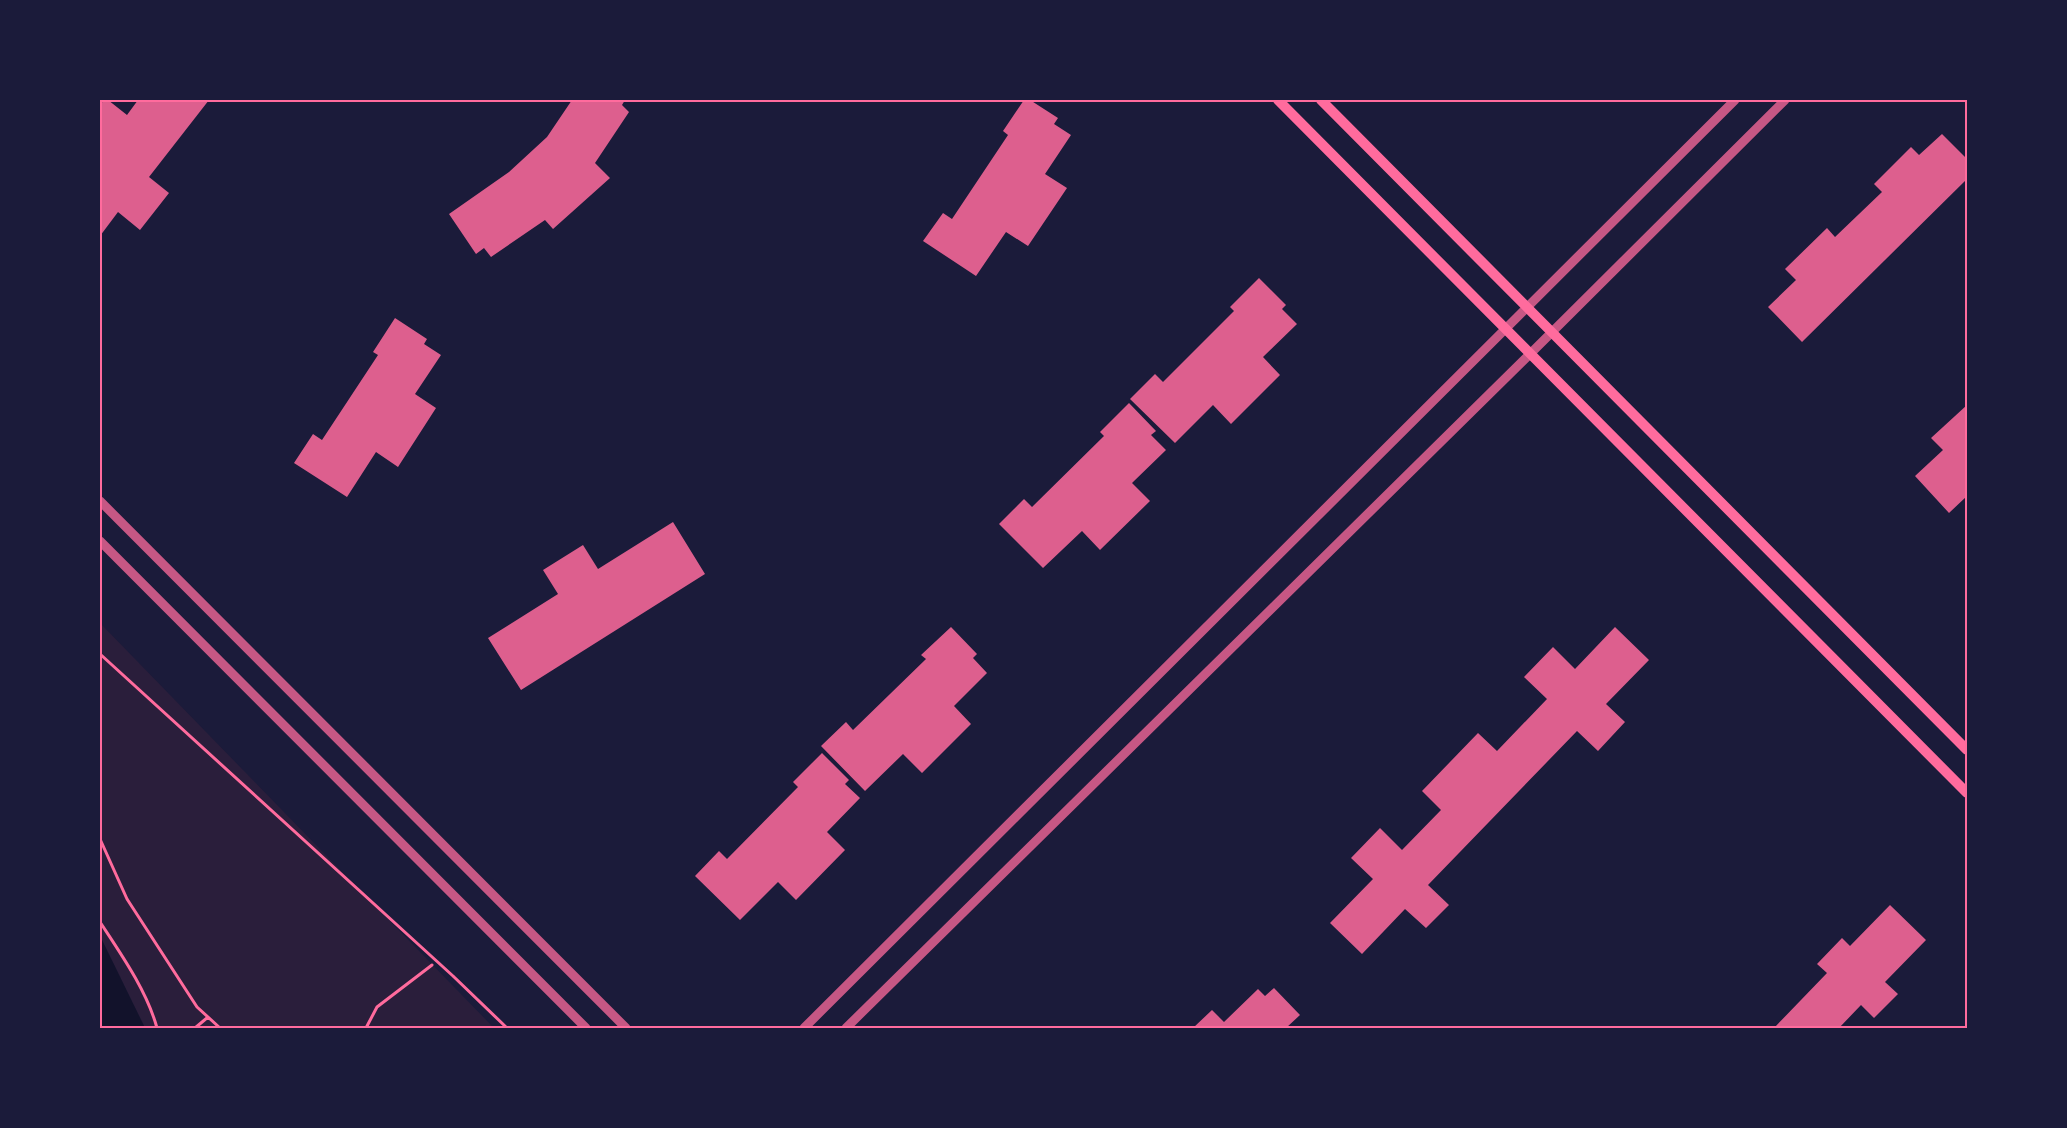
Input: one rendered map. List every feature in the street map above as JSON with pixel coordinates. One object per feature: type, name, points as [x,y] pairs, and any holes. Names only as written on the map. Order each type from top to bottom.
[{"type":"main road","points":[[1278,100],[1967,793]]},
{"type":"main road","points":[[1321,100],[1967,750]]},
{"type":"street","points":[[804,1028],[1735,100]]},
{"type":"street","points":[[846,1028],[1785,100]]},
{"type":"street","points":[[100,501],[626,1028]]},
{"type":"street","points":[[100,541],[586,1028]]},
{"type":"path","points":[[100,654],[453,976],[507,1028]]},
{"type":"path","points":[[100,839],[126,899],[197,1007],[220,1028]]},
{"type":"path","points":[[100,922],[127,964],[154,1018],[157,1028]]},
{"type":"path","points":[[366,1028],[377,1007],[432,965]]},
{"type":"path","points":[[195,1028],[208,1017]]},
{"type":"shaded area","points":[[100,623],[494,1028],[145,1028],[100,936]]},
{"type":"shaded area","points":[[100,936],[145,1028],[100,1028]]},
{"type":"building","points":[[104,100],[108,100],[127,115],[138,100],[209,100],[149,177],[169,193],[140,230],[118,212],[100,236],[100,105]]},
{"type":"building","points":[[572,100],[625,100],[622,105],[629,112],[595,163],[610,178],[553,229],[545,220],[491,257],[484,248],[476,254],[449,214],[509,172],[547,137]]},
{"type":"building","points":[[1024,100],[1030,100],[1058,118],[1054,124],[1071,135],[1045,174],[1067,188],[1028,246],[1006,232],[976,276],[923,241],[943,213],[952,219],[1008,135],[1003,131]]},
{"type":"building","points":[[1942,134],[1967,159],[1967,179],[1802,342],[1768,307],[1796,280],[1785,269],[1827,228],[1835,237],[1882,192],[1874,184],[1911,147],[1919,155]]},
{"type":"building","points":[[1259,278],[1286,305],[1282,309],[1297,324],[1263,357],[1280,375],[1231,424],[1213,405],[1175,443],[1130,399],[1155,374],[1163,382],[1234,311],[1230,307]]},
{"type":"building","points":[[395,318],[427,339],[424,344],[441,355],[415,394],[436,408],[398,467],[376,452],[347,497],[294,463],[313,434],[322,440],[378,355],[373,352]]},
{"type":"building","points":[[1129,403],[1156,431],[1151,435],[1166,450],[1132,483],[1150,501],[1100,550],[1082,531],[1043,568],[999,524],[1024,499],[1032,507],[1104,436],[1100,432]]},
{"type":"building","points":[[1967,405],[1967,496],[1949,513],[1915,476],[1943,450],[1931,438]]},
{"type":"building","points":[[673,522],[705,574],[521,690],[488,638],[558,594],[543,570],[583,545],[598,569]]},
{"type":"building","points":[[951,627],[977,654],[973,658],[987,673],[954,706],[971,724],[922,773],[903,754],[865,791],[821,746],[846,722],[853,730],[926,659],[921,655]]},
{"type":"building","points":[[1615,627],[1649,660],[1606,704],[1625,722],[1598,751],[1577,731],[1428,885],[1449,905],[1426,928],[1405,909],[1362,954],[1330,923],[1373,879],[1351,858],[1380,828],[1402,850],[1441,810],[1422,791],[1478,733],[1497,751],[1547,699],[1524,677],[1553,647],[1575,669]]},
{"type":"building","points":[[822,753],[849,780],[845,784],[860,798],[827,832],[845,850],[796,900],[778,882],[740,920],[695,876],[719,851],[727,859],[798,787],[793,782]]},
{"type":"building","points":[[1890,905],[1926,940],[1885,982],[1898,994],[1874,1018],[1861,1005],[1839,1028],[1774,1028],[1827,973],[1817,964],[1842,938],[1850,946]]},
{"type":"building","points":[[1274,988],[1300,1015],[1286,1028],[1193,1028],[1212,1010],[1224,1022],[1258,989],[1265,996]]}]
